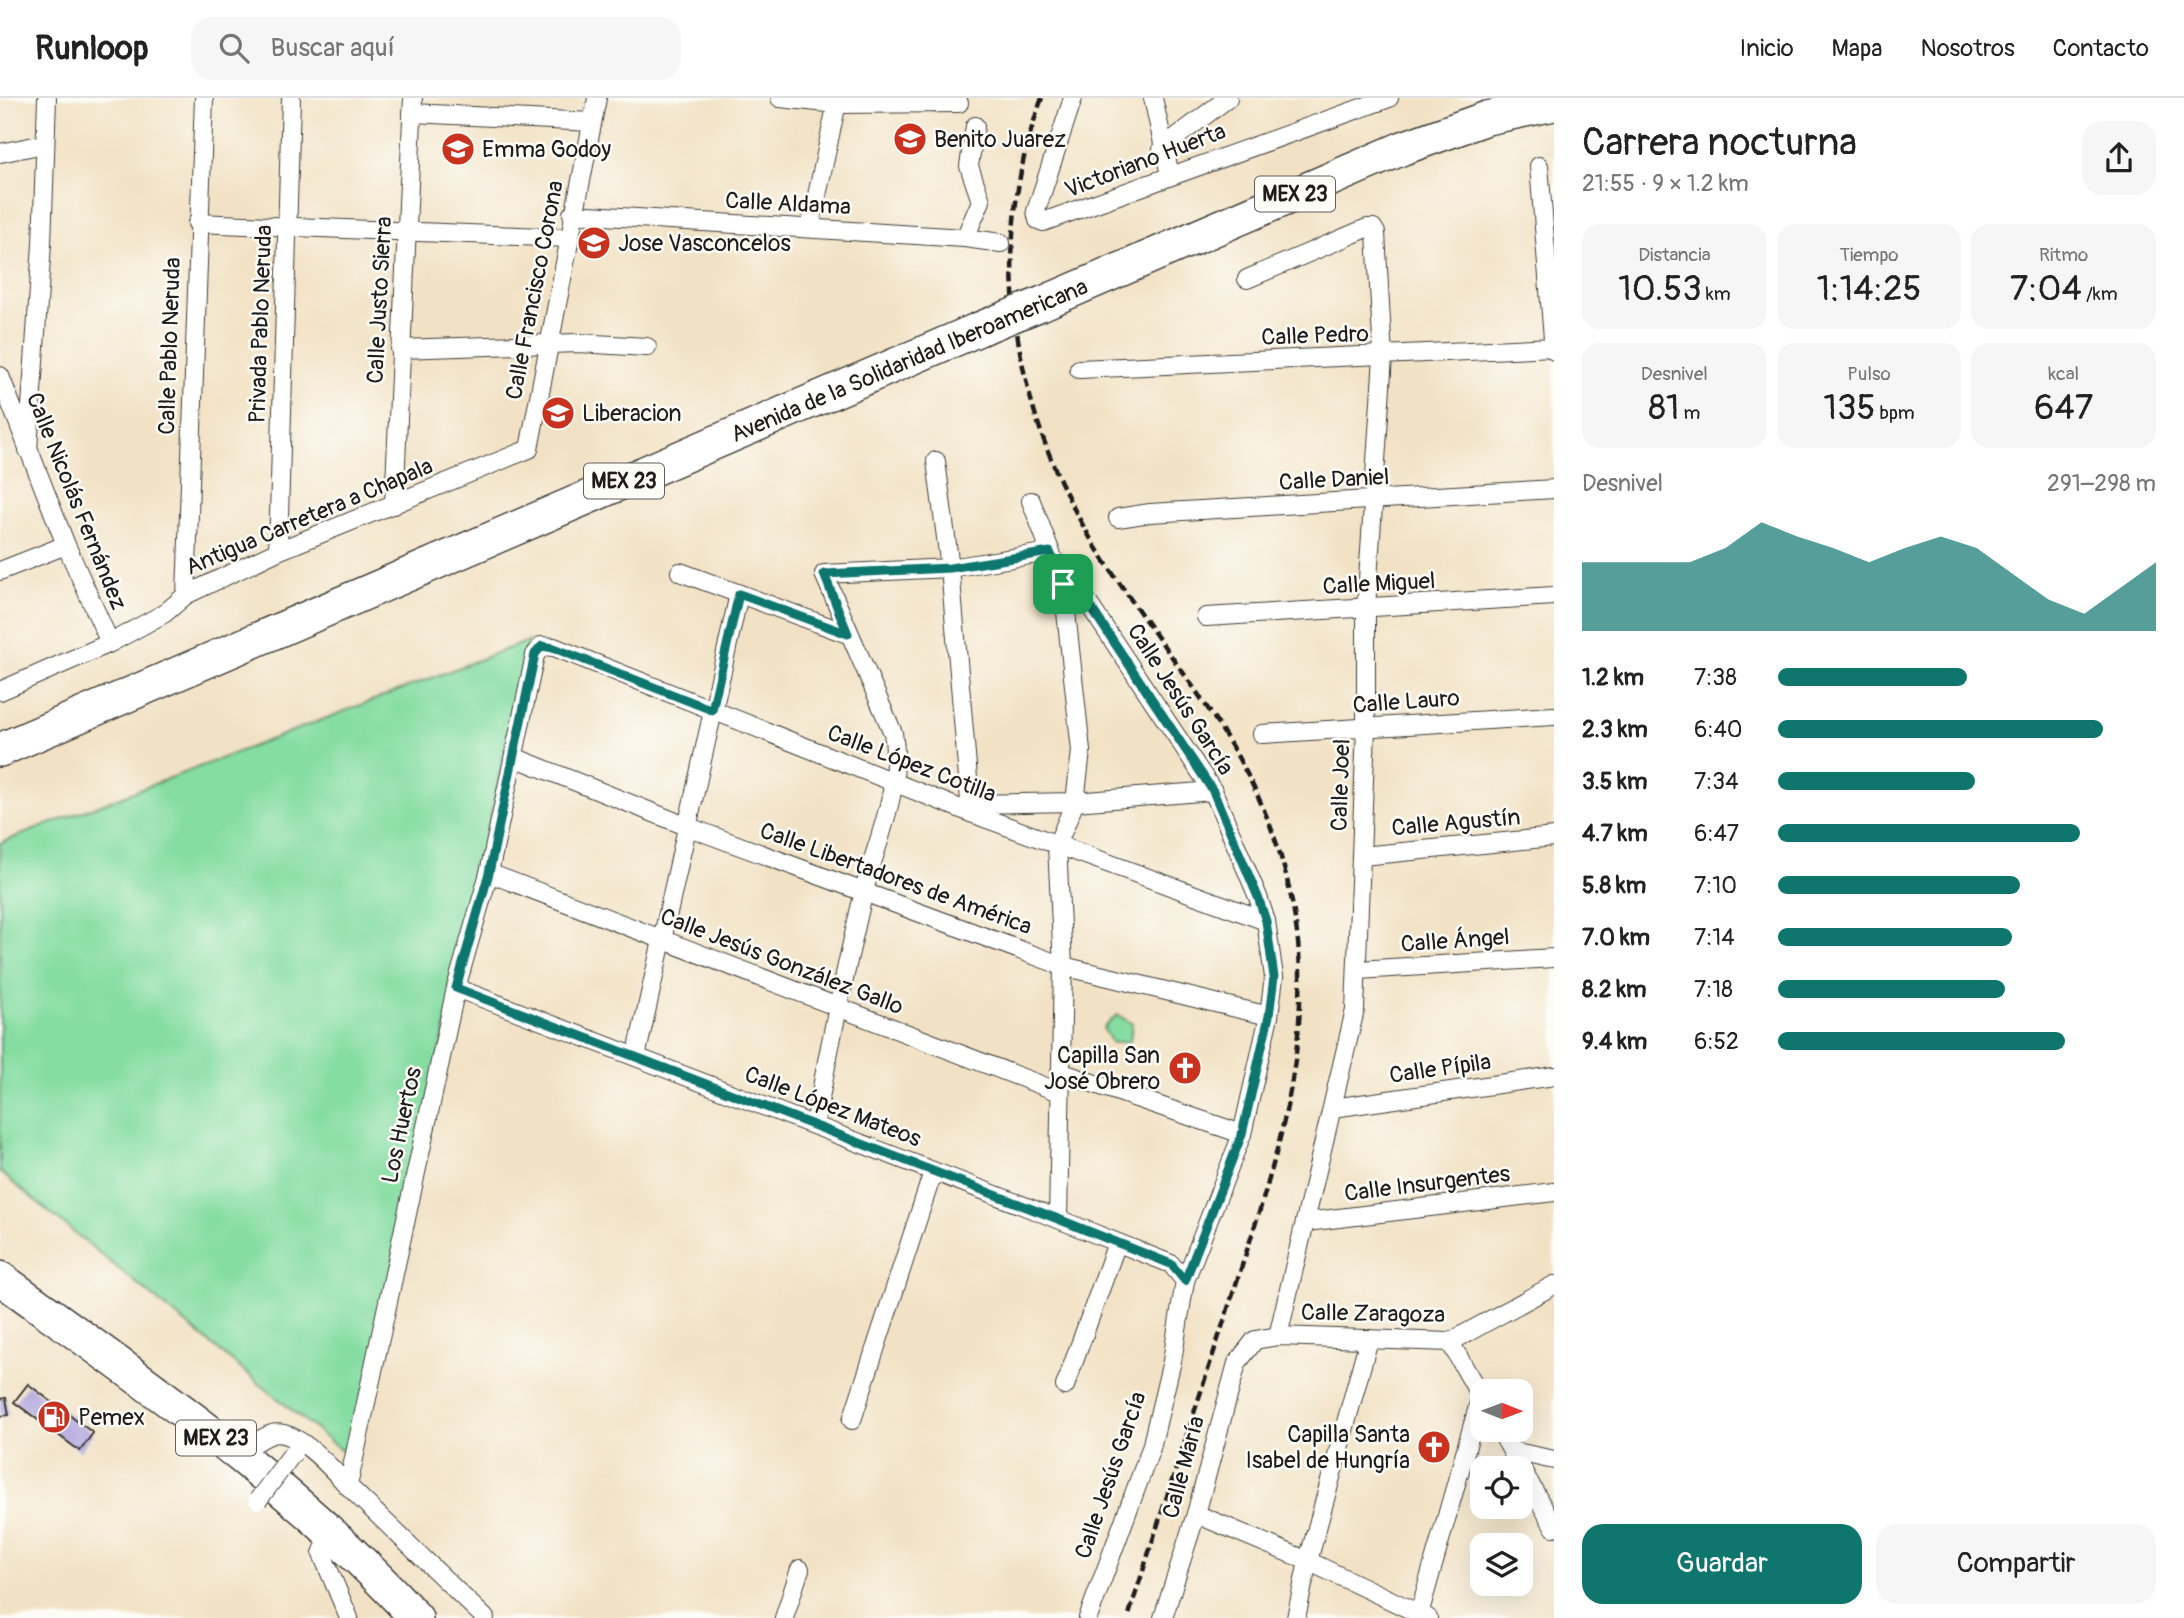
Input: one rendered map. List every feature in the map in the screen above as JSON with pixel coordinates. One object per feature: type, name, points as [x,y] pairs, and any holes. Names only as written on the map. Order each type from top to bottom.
[{"type":"highway","name":"Avenida de la Solidaridad Iberoamericana","points":[[0,750],[1403,148],[1487,118],[1554,104]]},
{"type":"highway","name":"MEX 23","points":[[0,1278],[238,1454],[331,1530],[416,1618]]},
{"type":"street","points":[[28,450],[42,244],[47,98]]},
{"type":"street","name":"Calle Pablo Neruda","points":[[186,595],[197,223],[204,98]]},
{"type":"street","name":"Privada Pablo Neruda","points":[[278,551],[291,98]]},
{"type":"street","name":"Calle Francisco Corona","points":[[529,449],[572,214],[597,98]]},
{"type":"street","points":[[780,98],[959,103]]},
{"type":"street","name":"Victoriano Huerta","points":[[1073,98],[1036,211],[1038,220],[1049,222],[1342,106],[1389,98]]},
{"type":"street","points":[[1153,98],[1170,175]]},
{"type":"street","points":[[1162,148],[1228,98]]},
{"type":"street","points":[[810,229],[838,101]]},
{"type":"street","points":[[413,105],[592,122]]},
{"type":"street","name":"Calle Justo Sierra","points":[[394,505],[413,105]]},
{"type":"street","points":[[965,238],[981,201],[969,166],[975,126]]},
{"type":"street","points":[[0,153],[44,144]]},
{"type":"street","points":[[1539,166],[1554,349]]},
{"type":"street","name":"Calle Aldama","points":[[572,214],[965,238],[1001,243]]},
{"type":"street","points":[[197,223],[568,237]]},
{"type":"street","name":"Calle Joel","points":[[1247,279],[1373,228],[1376,233],[1382,357],[1366,609],[1366,728],[1355,1010],[1306,1222],[1270,1337]]},
{"type":"street","points":[[400,349],[578,342],[647,347]]},
{"type":"street","name":"Calle Pedro","points":[[1079,369],[1554,349]]},
{"type":"street","name":"Calle Nicolás Fernández","points":[[0,376],[66,545],[110,643]]},
{"type":"street","name":"Antigua Carretera a Chapala","points":[[0,691],[110,643],[164,613],[186,595],[278,551],[529,449]]},
{"type":"street","points":[[936,461],[950,568],[970,809],[1213,791]]},
{"type":"street","name":"Calle Daniel","points":[[1118,518],[1150,513],[1554,489]]},
{"type":"street","points":[[1031,500],[1063,584],[1081,751],[1075,802],[1057,845],[1063,967],[1058,1219]]},
{"type":"street","points":[[0,571],[66,545]]},
{"type":"street","points":[[815,1125],[837,1007],[864,891],[895,784],[897,755],[893,733],[824,574],[950,568],[1050,552]]},
{"type":"street","points":[[680,572],[848,634]]},
{"type":"street","name":"Calle Jesús García","points":[[1063,584],[1084,597],[1213,791],[1266,921],[1274,977],[1269,1016],[1242,1134],[1185,1281],[1172,1361],[1151,1448],[1088,1618]]},
{"type":"street","points":[[636,1056],[739,594]]},
{"type":"street","name":"Calle Miguel","points":[[1206,617],[1554,596]]},
{"type":"street","name":"Calle López Cotilla","points":[[542,646],[554,648],[895,784],[970,809],[1057,845],[1266,921]]},
{"type":"street","name":"Los Huertos","points":[[348,1486],[456,988],[489,873],[535,654],[542,646]]},
{"type":"street","name":"Calle Lauro","points":[[1262,734],[1554,716]]},
{"type":"street","name":"Calle Libertadores de América","points":[[514,757],[686,826],[1063,967],[1269,1016]]},
{"type":"street","name":"Calle Agustín","points":[[1362,856],[1554,837]]},
{"type":"street","name":"Calle Jesús González Gallo","points":[[489,873],[661,942],[1059,1092]]},
{"type":"street","name":"Calle Ángel","points":[[1358,970],[1554,958]]},
{"type":"street","name":"Calle López Mateos","points":[[456,988],[1171,1264],[1185,1281]]},
{"type":"street","points":[[1060,1072],[1242,1134]]},
{"type":"street","name":"Calle Pípila","points":[[1333,1108],[1554,1076]]},
{"type":"street","points":[[852,1420],[933,1172]]},
{"type":"street","name":"Calle Insurgentes","points":[[1306,1222],[1554,1192]]},
{"type":"street","points":[[1065,1386],[1117,1243]]},
{"type":"street","name":"Calle Zaragoza","points":[[1270,1337],[1450,1342],[1554,1285]]},
{"type":"street","name":"Calle María","points":[[1163,1618],[1196,1514],[1237,1363],[1255,1340],[1270,1337]]},
{"type":"street","points":[[1296,1618],[1308,1561],[1369,1339]]},
{"type":"street","points":[[1450,1342],[1471,1379]]},
{"type":"street","points":[[238,1454],[271,1434],[288,1434],[308,1447],[485,1618]]},
{"type":"street","points":[[1196,1514],[1308,1561],[1422,1617],[1470,1438]]},
{"type":"street","points":[[1507,1442],[1554,1527]]},
{"type":"street","points":[[1512,1451],[1554,1460]]},
{"type":"street","points":[[258,1500],[293,1452]]},
{"type":"street","points":[[331,1530],[322,1554],[349,1618]]},
{"type":"street","points":[[784,1618],[800,1569]]},
{"type":"green space","points":[[528,641],[353,1460],[0,1172],[0,843]]},
{"type":"green space","points":[[1117,1015],[1132,1023],[1130,1041],[1112,1043],[1103,1028]]},
{"type":"building","name":"Pemex","points":[[28,1384],[93,1433],[80,1451],[14,1402]]},
{"type":"building","points":[[6,1398],[9,1415],[0,1416],[0,1399]]},
{"type":"railway","points":[[1042,98],[1024,156],[1015,215],[1012,275],[1017,334],[1029,392],[1047,449],[1072,505],[1102,557],[1220,726],[1266,814],[1283,864],[1295,919],[1300,971],[1299,1023],[1293,1074],[1270,1175],[1128,1618]]},
{"type":"place","name":"Benito Juarez","points":[[910,139]]},
{"type":"place","name":"Emma Godoy","points":[[458,149]]},
{"type":"place","name":"Jose Vasconcelos","points":[[594,243]]},
{"type":"place","name":"Liberacion","points":[[558,413]]},
{"type":"place","name":"Capilla San José Obrero","points":[[1185,1068]]},
{"type":"place","name":"Pemex","points":[[54,1417]]},
{"type":"place","name":"Capilla Santa Isabel de Hungría","points":[[1434,1447]]},
{"type":"route","points":[[1050,552],[1063,584],[1084,597],[1213,791],[1266,921],[1274,977],[1269,1016],[1242,1134],[1185,1281],[1171,1264],[456,988],[489,873],[535,654],[542,646],[554,648],[712,710],[739,594],[848,634],[824,574],[950,568],[1050,552]]}]
